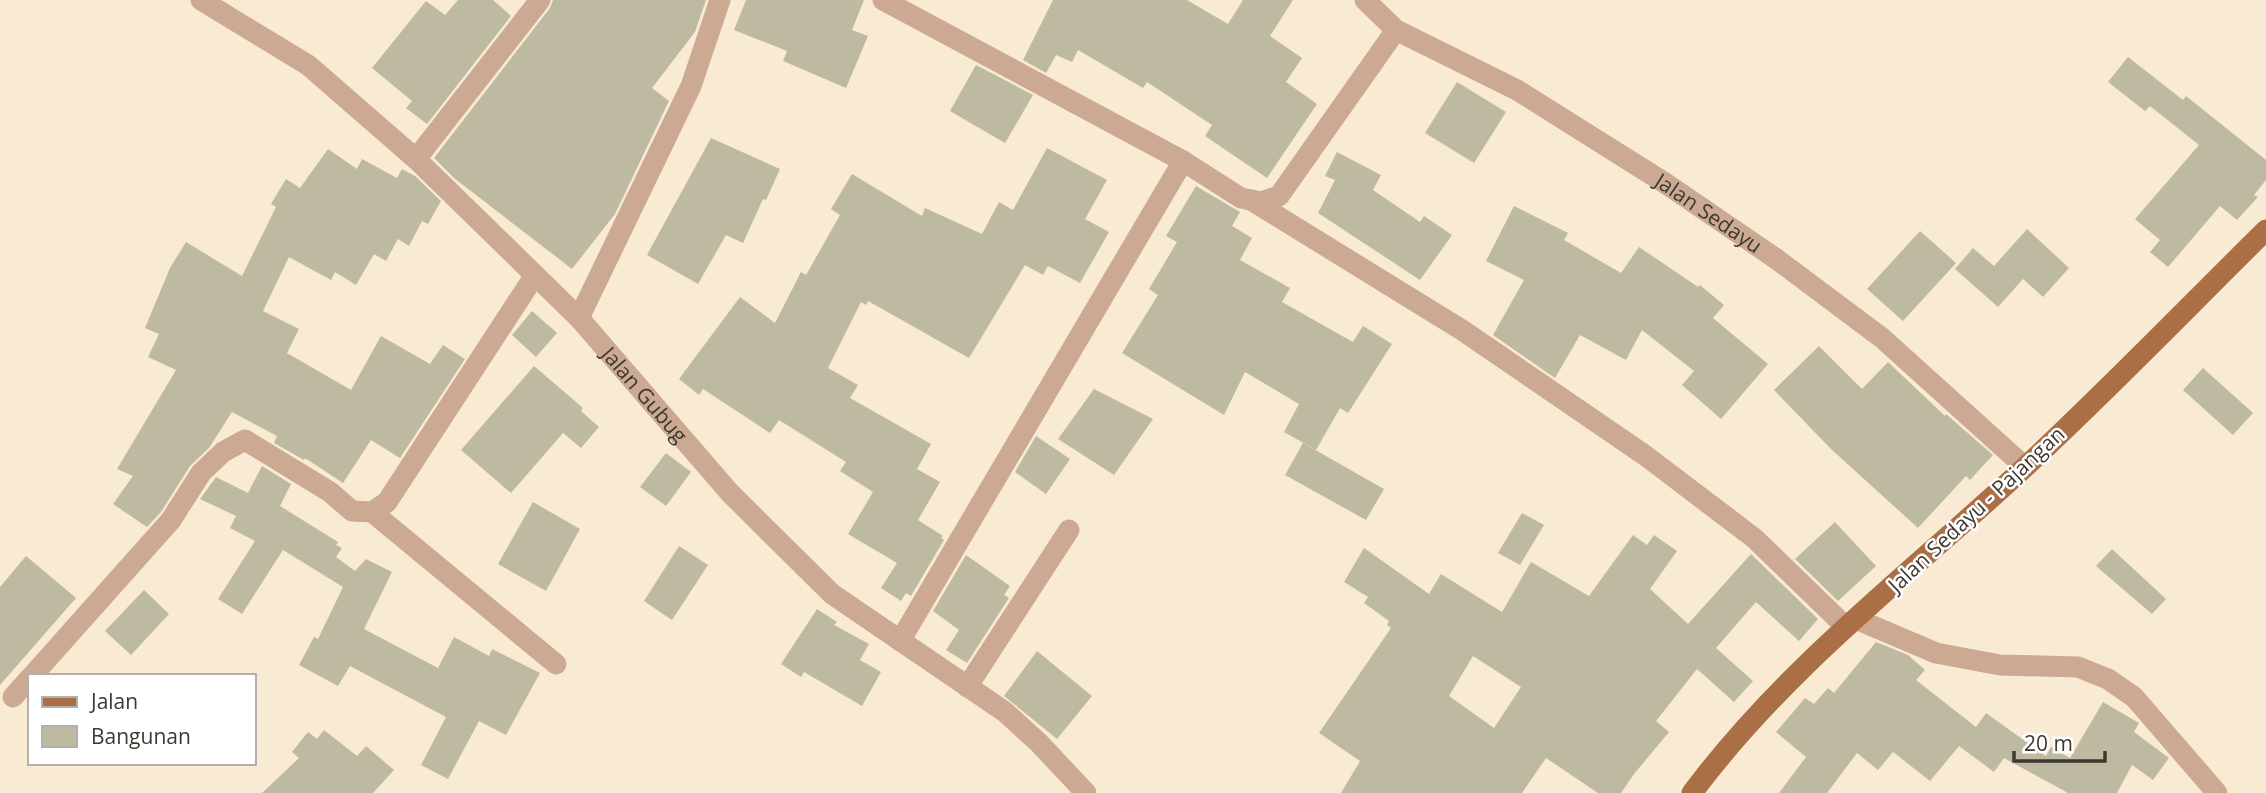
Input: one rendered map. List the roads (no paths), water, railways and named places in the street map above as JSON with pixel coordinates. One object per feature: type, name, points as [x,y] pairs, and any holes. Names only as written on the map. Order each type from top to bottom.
[{"type":"main road","name":"Jalan Sedayu - Pajangan","points":[[1692,793],[1757,713],[1812,657],[2025,467],[2266,230]]},
{"type":"street","name":"Jalan Gubug","points":[[201,0],[308,65],[416,159],[579,318],[730,493],[832,594],[1005,712],[1039,743],[1086,793]]},
{"type":"street","points":[[416,159],[540,0]]},
{"type":"street","points":[[579,318],[691,86],[720,0]]},
{"type":"street","points":[[883,0],[1183,161],[1241,198],[1261,202],[1279,196],[1396,30]]},
{"type":"street","name":"Jalan Sedayu","points":[[1365,0],[1396,30],[1517,90],[1665,183],[1775,258],[1882,338],[2025,467]]},
{"type":"street","points":[[900,641],[1183,161]]},
{"type":"street","points":[[1251,200],[1462,330],[1646,456],[1754,538],[1851,623],[1936,653],[2000,665],[2078,667],[2108,679],[2134,697],[2217,793]]},
{"type":"street","points":[[34,674],[171,520],[201,473],[223,453],[245,440],[330,492],[352,511],[372,512],[387,502],[535,275]]},
{"type":"street","points":[[372,512],[556,664]]},
{"type":"street","points":[[967,687],[1069,530]]},
{"type":"street","points":[[13,697],[28,680]]}]
